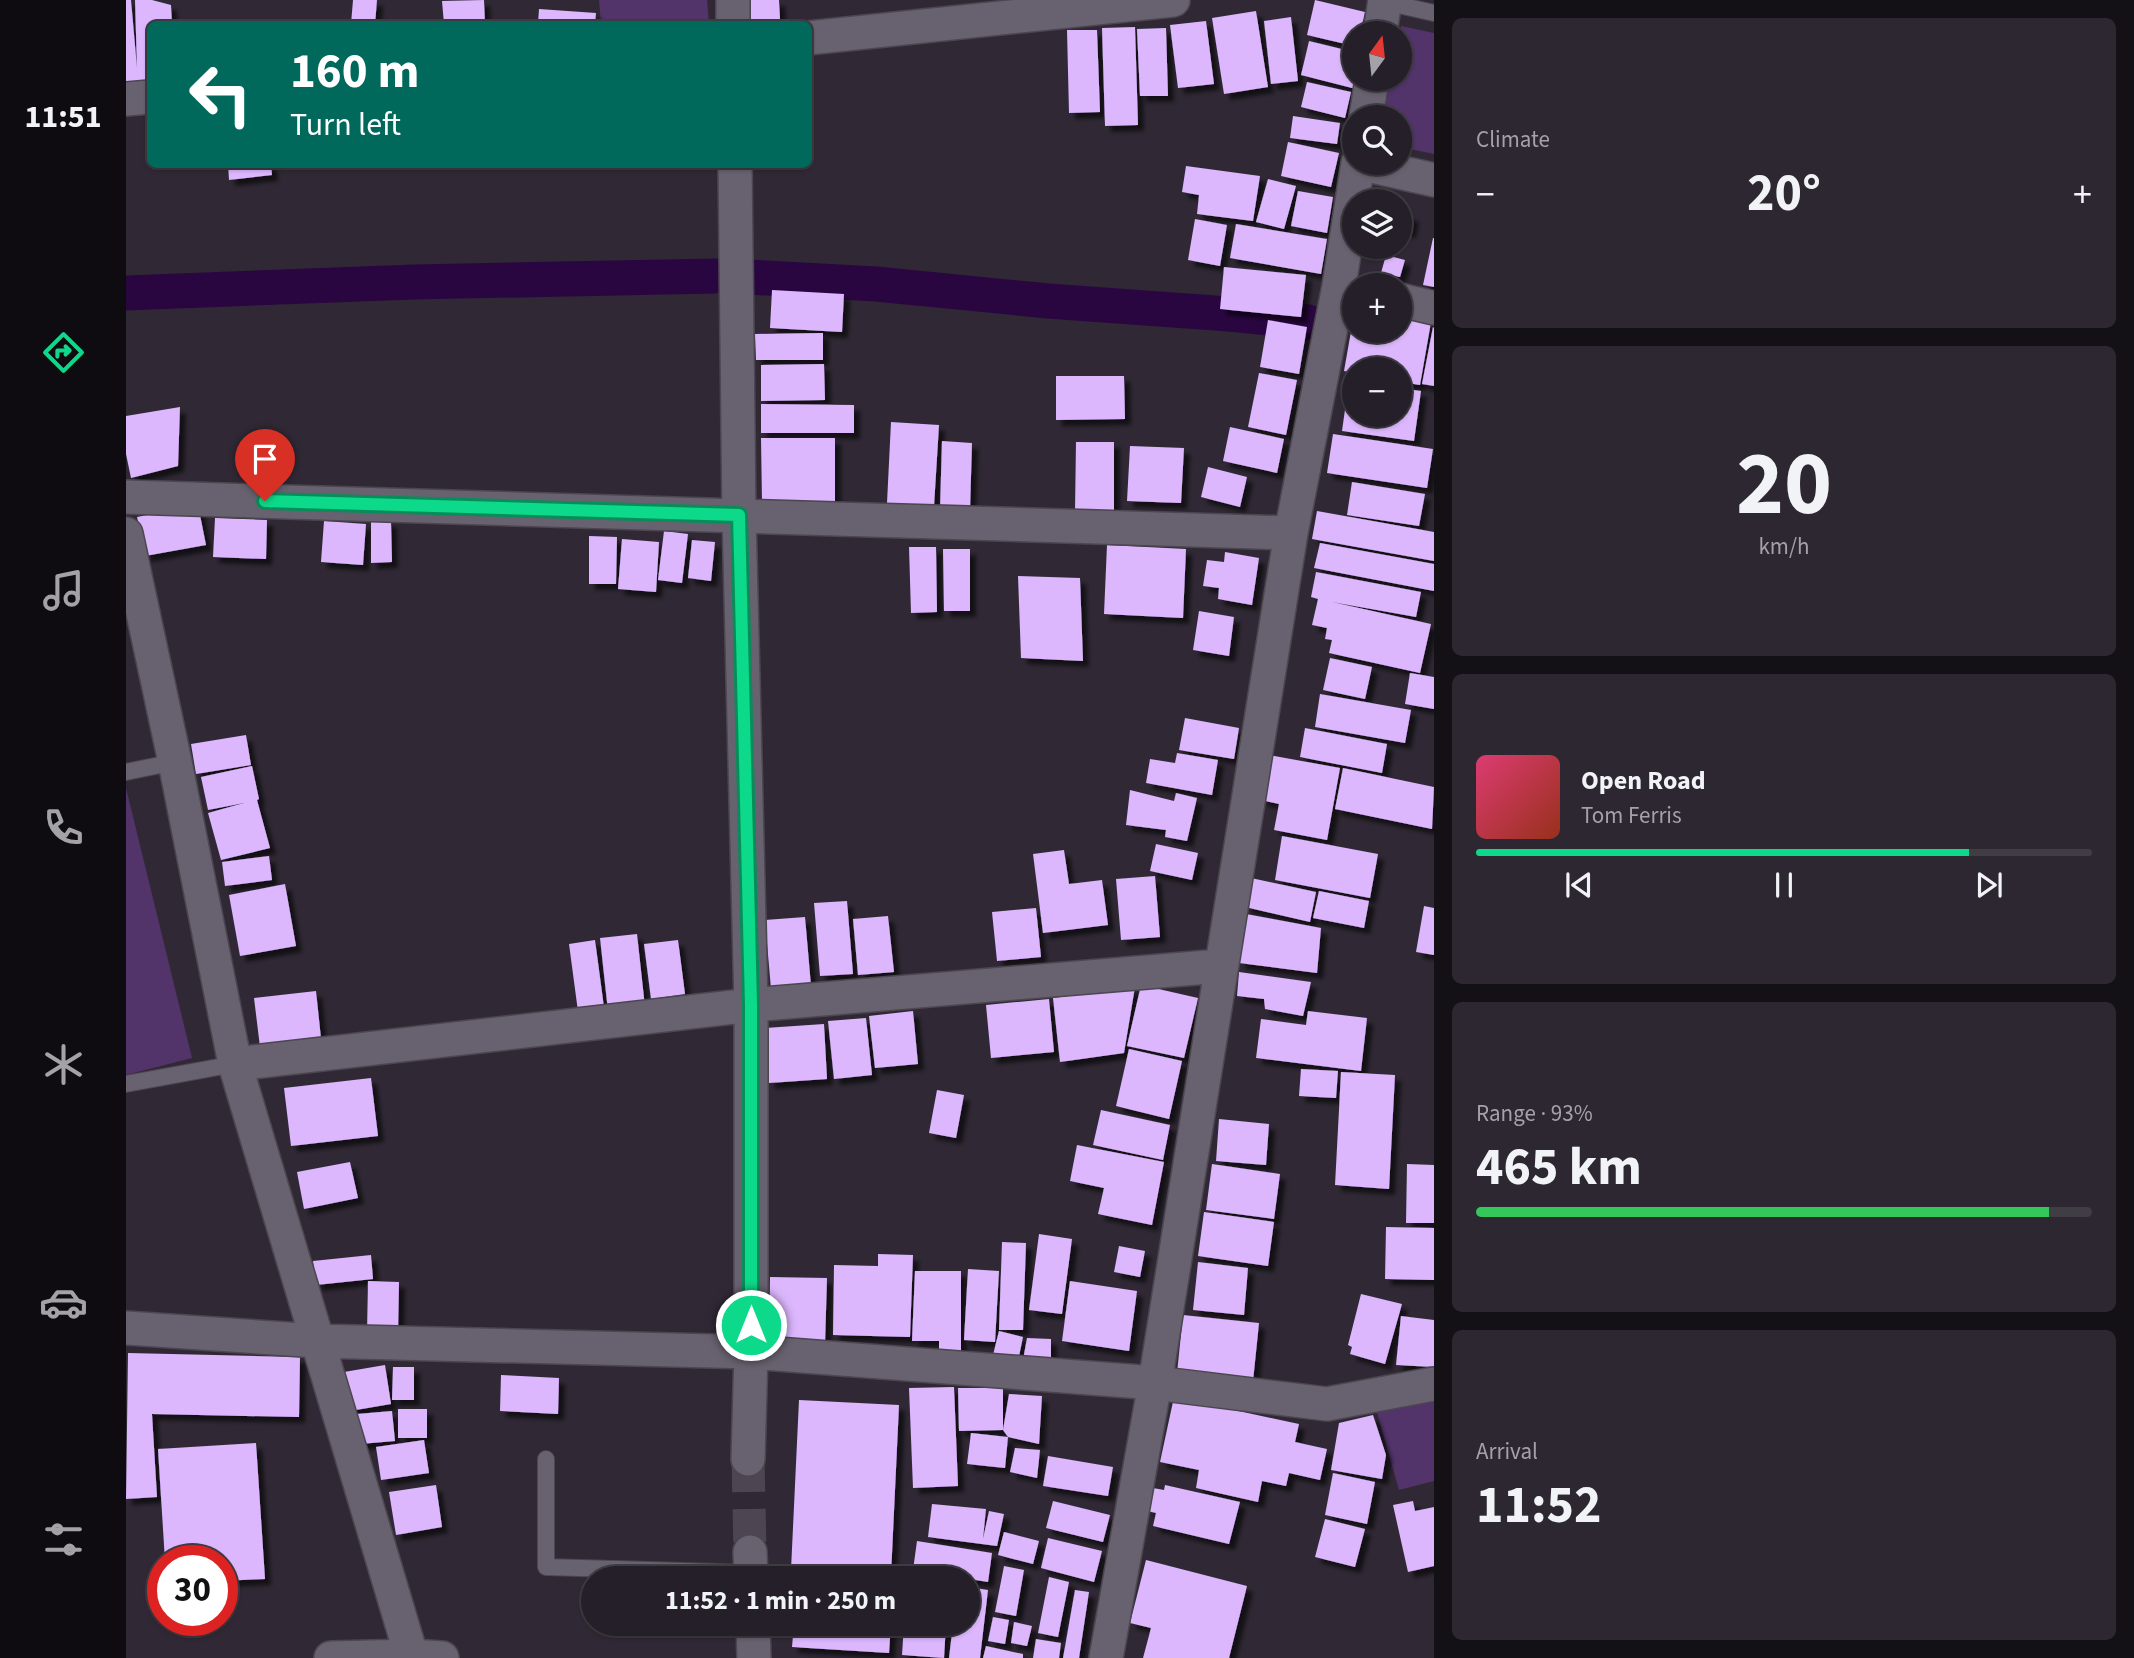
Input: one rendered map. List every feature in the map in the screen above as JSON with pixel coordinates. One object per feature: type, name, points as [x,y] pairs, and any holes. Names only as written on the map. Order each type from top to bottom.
[{"type":"street","points":[[733,0],[733,21]]},
{"type":"street","points":[[812,38],[1173,0]]},
{"type":"street","points":[[126,99],[147,97]]},
{"type":"street","points":[[735,168],[739,515],[751,1005],[751,1352],[748,1460]]},
{"type":"street","points":[[1348,273],[1357,175]]},
{"type":"street","points":[[1412,175],[1434,180]]},
{"type":"street","points":[[1412,303],[1434,308]]},
{"type":"street","points":[[1105,1658],[1155,1383],[1291,533],[1342,309]]},
{"type":"street","points":[[126,497],[1291,533]]},
{"type":"street","points":[[126,534],[235,1064],[318,1341],[422,1657],[331,1658]]},
{"type":"street","points":[[235,1064],[751,1005],[1220,966]]},
{"type":"street","points":[[126,1328],[318,1341],[751,1352],[1155,1383],[1327,1404],[1434,1384]]},
{"type":"street","points":[[753,1636],[754,1658]]},
{"type":"lane","points":[[1383,12],[1434,13]]},
{"type":"lane","points":[[126,772],[175,762]]},
{"type":"lane","points":[[126,1084],[235,1064]]},
{"type":"lane","points":[[547,1459],[546,1567],[581,1567]]},
{"type":"shaded area","points":[[599,0],[707,0],[709,21],[601,21]]},
{"type":"shaded area","points":[[1412,28],[1434,33],[1434,154],[1412,149],[1412,105],[1386,105],[1388,91],[1412,91]]},
{"type":"shaded area","points":[[126,788],[192,1058],[126,1075]]},
{"type":"shaded area","points":[[1434,1395],[1434,1481],[1399,1490],[1376,1409]]},
{"type":"building","points":[[126,0],[131,0],[137,68],[135,0],[152,0],[171,5],[172,21],[147,21],[147,81],[126,83]]},
{"type":"building","points":[[353,0],[377,0],[375,21],[351,21]]},
{"type":"building","points":[[484,0],[485,21],[444,21],[442,1]]},
{"type":"building","points":[[744,0],[779,0],[780,19],[745,20]]},
{"type":"building","points":[[1315,0],[1365,12],[1363,21],[1342,21],[1342,43],[1307,35]]},
{"type":"building","points":[[539,9],[596,13],[595,21],[538,21]]},
{"type":"building","points":[[1256,11],[1268,87],[1224,94],[1212,18]]},
{"type":"building","points":[[1291,17],[1298,81],[1271,84],[1264,21]]},
{"type":"building","points":[[1206,21],[1214,84],[1178,88],[1170,25]]},
{"type":"building","points":[[1135,27],[1138,125],[1105,126],[1102,28]]},
{"type":"building","points":[[1166,28],[1168,96],[1140,96],[1137,29]]},
{"type":"building","points":[[1067,30],[1097,30],[1100,112],[1069,113]]},
{"type":"building","points":[[1309,41],[1342,49],[1342,85],[1301,75]]},
{"type":"building","points":[[1307,82],[1351,92],[1348,105],[1342,105],[1342,117],[1301,107]]},
{"type":"building","points":[[1293,116],[1340,123],[1337,144],[1290,138]]},
{"type":"building","points":[[1288,142],[1339,153],[1331,187],[1281,176]]},
{"type":"building","points":[[1186,166],[1260,176],[1253,221],[1197,214],[1199,195],[1182,192]]},
{"type":"building","points":[[228,168],[271,168],[272,175],[229,180]]},
{"type":"building","points":[[1268,179],[1296,186],[1284,229],[1256,222]]},
{"type":"building","points":[[1298,191],[1333,197],[1327,233],[1291,226]]},
{"type":"building","points":[[1195,219],[1227,225],[1220,266],[1188,260]]},
{"type":"building","points":[[1236,224],[1327,239],[1321,274],[1230,258]]},
{"type":"building","points":[[1434,238],[1434,287],[1423,285]]},
{"type":"building","points":[[1385,259],[1405,260],[1401,273],[1381,273]]},
{"type":"building","points":[[1224,267],[1306,275],[1301,317],[1220,309]]},
{"type":"building","points":[[772,290],[844,294],[842,332],[770,328]]},
{"type":"building","points":[[1412,319],[1431,322],[1420,385],[1412,384],[1412,357],[1346,357],[1349,343],[1412,343]]},
{"type":"building","points":[[1268,320],[1307,327],[1299,374],[1260,367]]},
{"type":"building","points":[[1434,328],[1434,386],[1422,384]]},
{"type":"building","points":[[823,333],[823,360],[756,360],[755,334]]},
{"type":"building","points":[[824,364],[825,400],[761,401],[761,365]]},
{"type":"building","points":[[1259,373],[1297,380],[1286,435],[1248,427]]},
{"type":"building","points":[[1056,376],[1124,376],[1125,419],[1056,420]]},
{"type":"building","points":[[1412,390],[1421,391],[1414,441],[1342,431],[1343,427],[1412,427]]},
{"type":"building","points":[[761,404],[854,405],[854,433],[761,433]]},
{"type":"building","points":[[180,407],[178,466],[131,478],[126,454],[126,416]]},
{"type":"building","points":[[891,422],[939,425],[934,506],[887,503]]},
{"type":"building","points":[[1230,427],[1284,439],[1277,473],[1223,461]]},
{"type":"building","points":[[1333,434],[1433,449],[1427,488],[1327,473]]},
{"type":"building","points":[[761,438],[835,438],[835,502],[762,503]]},
{"type":"building","points":[[942,441],[972,443],[970,510],[940,509]]},
{"type":"building","points":[[1076,442],[1114,442],[1114,513],[1075,512]]},
{"type":"building","points":[[1130,446],[1184,448],[1181,503],[1127,501]]},
{"type":"building","points":[[1208,467],[1247,477],[1240,507],[1201,497]]},
{"type":"building","points":[[1352,482],[1425,494],[1419,526],[1347,515]]},
{"type":"building","points":[[198,505],[206,545],[145,556],[137,517]]},
{"type":"building","points":[[1317,511],[1434,532],[1434,561],[1312,539]]},
{"type":"building","points":[[215,518],[267,520],[266,559],[213,557]]},
{"type":"building","points":[[324,521],[366,524],[363,565],[321,562]]},
{"type":"building","points":[[371,521],[391,521],[392,562],[371,563]]},
{"type":"building","points":[[664,531],[688,534],[682,583],[658,580]]},
{"type":"building","points":[[589,536],[617,537],[616,584],[589,584]]},
{"type":"building","points":[[622,539],[659,542],[656,592],[618,589]]},
{"type":"building","points":[[692,540],[715,542],[711,581],[688,578]]},
{"type":"building","points":[[1320,543],[1434,564],[1434,591],[1314,568]]},
{"type":"building","points":[[1107,545],[1186,549],[1183,618],[1104,614]]},
{"type":"building","points":[[909,547],[936,547],[937,612],[911,613]]},
{"type":"building","points":[[943,549],[970,549],[970,611],[944,611]]},
{"type":"building","points":[[1225,552],[1259,558],[1252,605],[1218,599],[1219,588],[1203,586],[1207,560],[1224,562]]},
{"type":"building","points":[[1316,572],[1421,592],[1416,617],[1332,602],[1431,624],[1420,673],[1329,653],[1332,640],[1325,639],[1327,628],[1312,625],[1318,599],[1311,597]]},
{"type":"building","points":[[1018,576],[1080,578],[1083,661],[1021,658]]},
{"type":"building","points":[[1199,611],[1234,617],[1229,656],[1193,650]]},
{"type":"building","points":[[1330,658],[1372,667],[1365,699],[1323,690]]},
{"type":"building","points":[[1410,673],[1434,677],[1434,709],[1405,704]]},
{"type":"building","points":[[1320,694],[1411,710],[1405,743],[1315,727]]},
{"type":"building","points":[[1185,718],[1239,728],[1234,759],[1179,750]]},
{"type":"building","points":[[1305,728],[1387,744],[1382,773],[1300,757]]},
{"type":"building","points":[[246,735],[251,765],[196,774],[191,744]]},
{"type":"building","points":[[1177,753],[1218,760],[1212,795],[1146,783],[1150,759],[1175,763]]},
{"type":"building","points":[[1269,755],[1340,768],[1327,840],[1274,830],[1279,804],[1261,800]]},
{"type":"building","points":[[252,766],[259,799],[257,800],[270,848],[221,860],[208,813],[244,803],[208,810],[201,777]]},
{"type":"building","points":[[1343,768],[1434,787],[1432,829],[1335,809]]},
{"type":"building","points":[[1130,790],[1174,801],[1176,793],[1197,798],[1187,841],[1165,837],[1166,830],[1126,825]]},
{"type":"building","points":[[1282,836],[1378,854],[1370,898],[1275,880]]},
{"type":"building","points":[[1156,844],[1198,853],[1192,880],[1150,871]]},
{"type":"building","points":[[1064,850],[1069,884],[1102,880],[1108,925],[1043,933],[1033,854]]},
{"type":"building","points":[[269,856],[272,880],[225,886],[222,862]]},
{"type":"building","points":[[1155,876],[1160,937],[1121,940],[1116,879]]},
{"type":"building","points":[[1251,878],[1316,892],[1310,922],[1245,907]]},
{"type":"building","points":[[285,884],[296,946],[240,956],[229,895]]},
{"type":"building","points":[[1319,891],[1369,901],[1364,928],[1313,918]]},
{"type":"building","points":[[847,901],[853,974],[820,976],[814,903]]},
{"type":"building","points":[[1424,906],[1434,908],[1434,955],[1416,952]]},
{"type":"building","points":[[1036,908],[1041,957],[997,961],[992,912]]},
{"type":"building","points":[[1246,914],[1321,928],[1317,973],[1239,963]]},
{"type":"building","points":[[888,916],[894,972],[858,975],[853,919]]},
{"type":"building","points":[[805,917],[811,986],[771,989],[765,920]]},
{"type":"building","points":[[637,934],[645,1007],[608,1011],[600,938]]},
{"type":"building","points":[[595,940],[605,1015],[579,1019],[569,944]]},
{"type":"building","points":[[678,940],[685,994],[651,999],[644,944]]},
{"type":"building","points":[[1239,972],[1311,982],[1303,1016],[1265,1009],[1264,999],[1237,996]]},
{"type":"building","points":[[1141,985],[1198,998],[1184,1058],[1127,1046]]},
{"type":"building","points":[[1135,987],[1124,1053],[1060,1062],[1053,998]]},
{"type":"building","points":[[316,991],[322,1048],[261,1055],[254,998]]},
{"type":"building","points":[[1049,999],[1054,1052],[991,1058],[986,1005]]},
{"type":"building","points":[[913,1011],[918,1064],[875,1068],[869,1016]]},
{"type":"building","points":[[1308,1011],[1367,1018],[1361,1071],[1256,1058],[1261,1019],[1306,1025]]},
{"type":"building","points":[[866,1018],[872,1075],[834,1079],[828,1021]]},
{"type":"building","points":[[824,1024],[827,1079],[769,1083],[765,1028]]},
{"type":"building","points":[[1129,1049],[1182,1061],[1169,1119],[1116,1106]]},
{"type":"building","points":[[1301,1069],[1338,1071],[1336,1098],[1299,1096]]},
{"type":"building","points":[[1341,1072],[1395,1075],[1389,1189],[1335,1185]]},
{"type":"building","points":[[371,1078],[378,1136],[291,1146],[284,1088]]},
{"type":"building","points":[[937,1090],[964,1095],[956,1138],[929,1133]]},
{"type":"building","points":[[1101,1110],[1170,1125],[1163,1160],[1093,1145]]},
{"type":"building","points":[[1219,1119],[1269,1124],[1266,1165],[1216,1161]]},
{"type":"building","points":[[1077,1145],[1164,1162],[1152,1225],[1098,1214],[1104,1188],[1070,1181]]},
{"type":"building","points":[[350,1162],[358,1198],[304,1209],[297,1172]]},
{"type":"building","points":[[1212,1164],[1280,1174],[1274,1219],[1206,1210]]},
{"type":"building","points":[[1407,1164],[1434,1165],[1434,1223],[1406,1223]]},
{"type":"building","points":[[1204,1212],[1274,1222],[1268,1266],[1198,1256]]},
{"type":"building","points":[[1386,1227],[1434,1228],[1434,1280],[1385,1279]]},
{"type":"building","points":[[1039,1234],[1072,1239],[1062,1314],[1029,1310]]},
{"type":"building","points":[[1002,1242],[1026,1243],[1023,1330],[999,1330]]},
{"type":"building","points":[[1119,1246],[1145,1251],[1140,1277],[1114,1272]]},
{"type":"building","points":[[878,1254],[913,1255],[910,1337],[833,1335],[834,1265],[878,1266]]},
{"type":"building","points":[[371,1255],[373,1279],[316,1285],[313,1261]]},
{"type":"building","points":[[1198,1262],[1248,1268],[1244,1315],[1193,1310]]},
{"type":"building","points":[[968,1269],[999,1271],[995,1342],[964,1340]]},
{"type":"building","points":[[915,1271],[961,1271],[961,1357],[939,1357],[939,1341],[912,1341]]},
{"type":"building","points":[[770,1277],[827,1278],[825,1344],[769,1342]]},
{"type":"building","points":[[368,1281],[399,1282],[398,1334],[367,1333]]},
{"type":"building","points":[[1070,1281],[1137,1291],[1129,1351],[1062,1341]]},
{"type":"building","points":[[1361,1294],[1402,1304],[1385,1364],[1350,1354],[1352,1347],[1348,1345]]},
{"type":"building","points":[[1183,1315],[1259,1323],[1253,1381],[1177,1373]]},
{"type":"building","points":[[1401,1316],[1434,1320],[1434,1367],[1396,1365]]},
{"type":"building","points":[[999,1331],[1023,1337],[1018,1361],[993,1355]]},
{"type":"building","points":[[1027,1338],[1051,1339],[1051,1361],[1023,1360]]},
{"type":"building","points":[[128,1353],[300,1357],[299,1417],[152,1414],[157,1497],[126,1499]]},
{"type":"building","points":[[385,1365],[391,1404],[350,1411],[344,1372]]},
{"type":"building","points":[[393,1367],[414,1367],[414,1400],[392,1400]]},
{"type":"building","points":[[501,1375],[559,1378],[558,1414],[500,1411]]},
{"type":"building","points":[[954,1387],[958,1486],[913,1488],[909,1388]]},
{"type":"building","points":[[958,1388],[1003,1388],[1003,1430],[959,1431]]},
{"type":"building","points":[[1009,1394],[1042,1396],[1039,1444],[1008,1437],[1003,1430]]},
{"type":"building","points":[[1174,1397],[1299,1424],[1295,1442],[1327,1449],[1320,1480],[1289,1473],[1286,1486],[1262,1481],[1258,1502],[1196,1488],[1199,1470],[1160,1462]]},
{"type":"building","points":[[799,1400],[899,1405],[891,1566],[791,1566]]},
{"type":"building","points":[[398,1409],[427,1409],[427,1438],[398,1438]]},
{"type":"building","points":[[392,1411],[395,1441],[360,1444],[357,1414]]},
{"type":"building","points":[[1373,1415],[1386,1455],[1382,1479],[1331,1470],[1339,1423]]},
{"type":"building","points":[[971,1433],[1008,1437],[1005,1468],[967,1464]]},
{"type":"building","points":[[424,1440],[429,1473],[381,1480],[376,1447]]},
{"type":"building","points":[[256,1443],[265,1579],[238,1580],[238,1545],[164,1545],[158,1449]]},
{"type":"building","points":[[1015,1448],[1040,1450],[1037,1478],[1010,1472]]},
{"type":"building","points":[[1048,1456],[1113,1467],[1108,1496],[1043,1486]]},
{"type":"building","points":[[1333,1473],[1375,1482],[1367,1524],[1325,1515]]},
{"type":"building","points":[[436,1485],[442,1527],[396,1535],[389,1492]]},
{"type":"building","points":[[1165,1485],[1240,1502],[1229,1544],[1153,1526],[1156,1513],[1147,1511],[1153,1488],[1164,1490]]},
{"type":"building","points":[[1053,1501],[1110,1515],[1103,1542],[1046,1528]]},
{"type":"building","points":[[1413,1501],[1415,1511],[1434,1507],[1434,1566],[1408,1572],[1393,1505]]},
{"type":"building","points":[[932,1504],[986,1509],[983,1539],[989,1511],[1004,1514],[997,1546],[928,1537]]},
{"type":"building","points":[[1325,1519],[1365,1529],[1355,1567],[1315,1557]]},
{"type":"building","points":[[1004,1532],[1039,1541],[1033,1564],[998,1555]]},
{"type":"building","points":[[1048,1538],[1102,1551],[1094,1582],[1041,1568]]},
{"type":"building","points":[[917,1541],[992,1553],[988,1582],[980,1581],[980,1566],[914,1566]]},
{"type":"building","points":[[1146,1560],[1247,1586],[1229,1658],[1143,1658],[1151,1628],[1130,1623]]},
{"type":"building","points":[[1004,1566],[1024,1570],[1016,1616],[995,1612]]},
{"type":"building","points":[[1049,1577],[1069,1582],[1058,1637],[1038,1633]]},
{"type":"building","points":[[980,1589],[988,1590],[980,1658],[949,1658],[952,1636],[980,1636]]},
{"type":"building","points":[[1075,1590],[1089,1592],[1079,1658],[1063,1658]]},
{"type":"building","points":[[993,1617],[1009,1620],[1005,1644],[988,1641]]},
{"type":"building","points":[[1014,1622],[1032,1626],[1027,1646],[1011,1643]]},
{"type":"building","points":[[793,1636],[890,1636],[889,1653],[792,1647]]},
{"type":"building","points":[[903,1636],[945,1636],[944,1658],[902,1655]]},
{"type":"building","points":[[1036,1639],[1061,1643],[1059,1658],[1033,1658]]},
{"type":"building","points":[[986,1646],[1023,1654],[1023,1658],[983,1658]]},
{"type":"waterway","points":[[126,293],[414,282],[715,276]]},
{"type":"waterway","points":[[748,277],[876,284],[1308,322]]},
{"type":"tunnel","points":[[748,1459],[750,1552]]},
{"type":"route","points":[[265,501],[739,515],[751,1005],[751,1325]]}]
